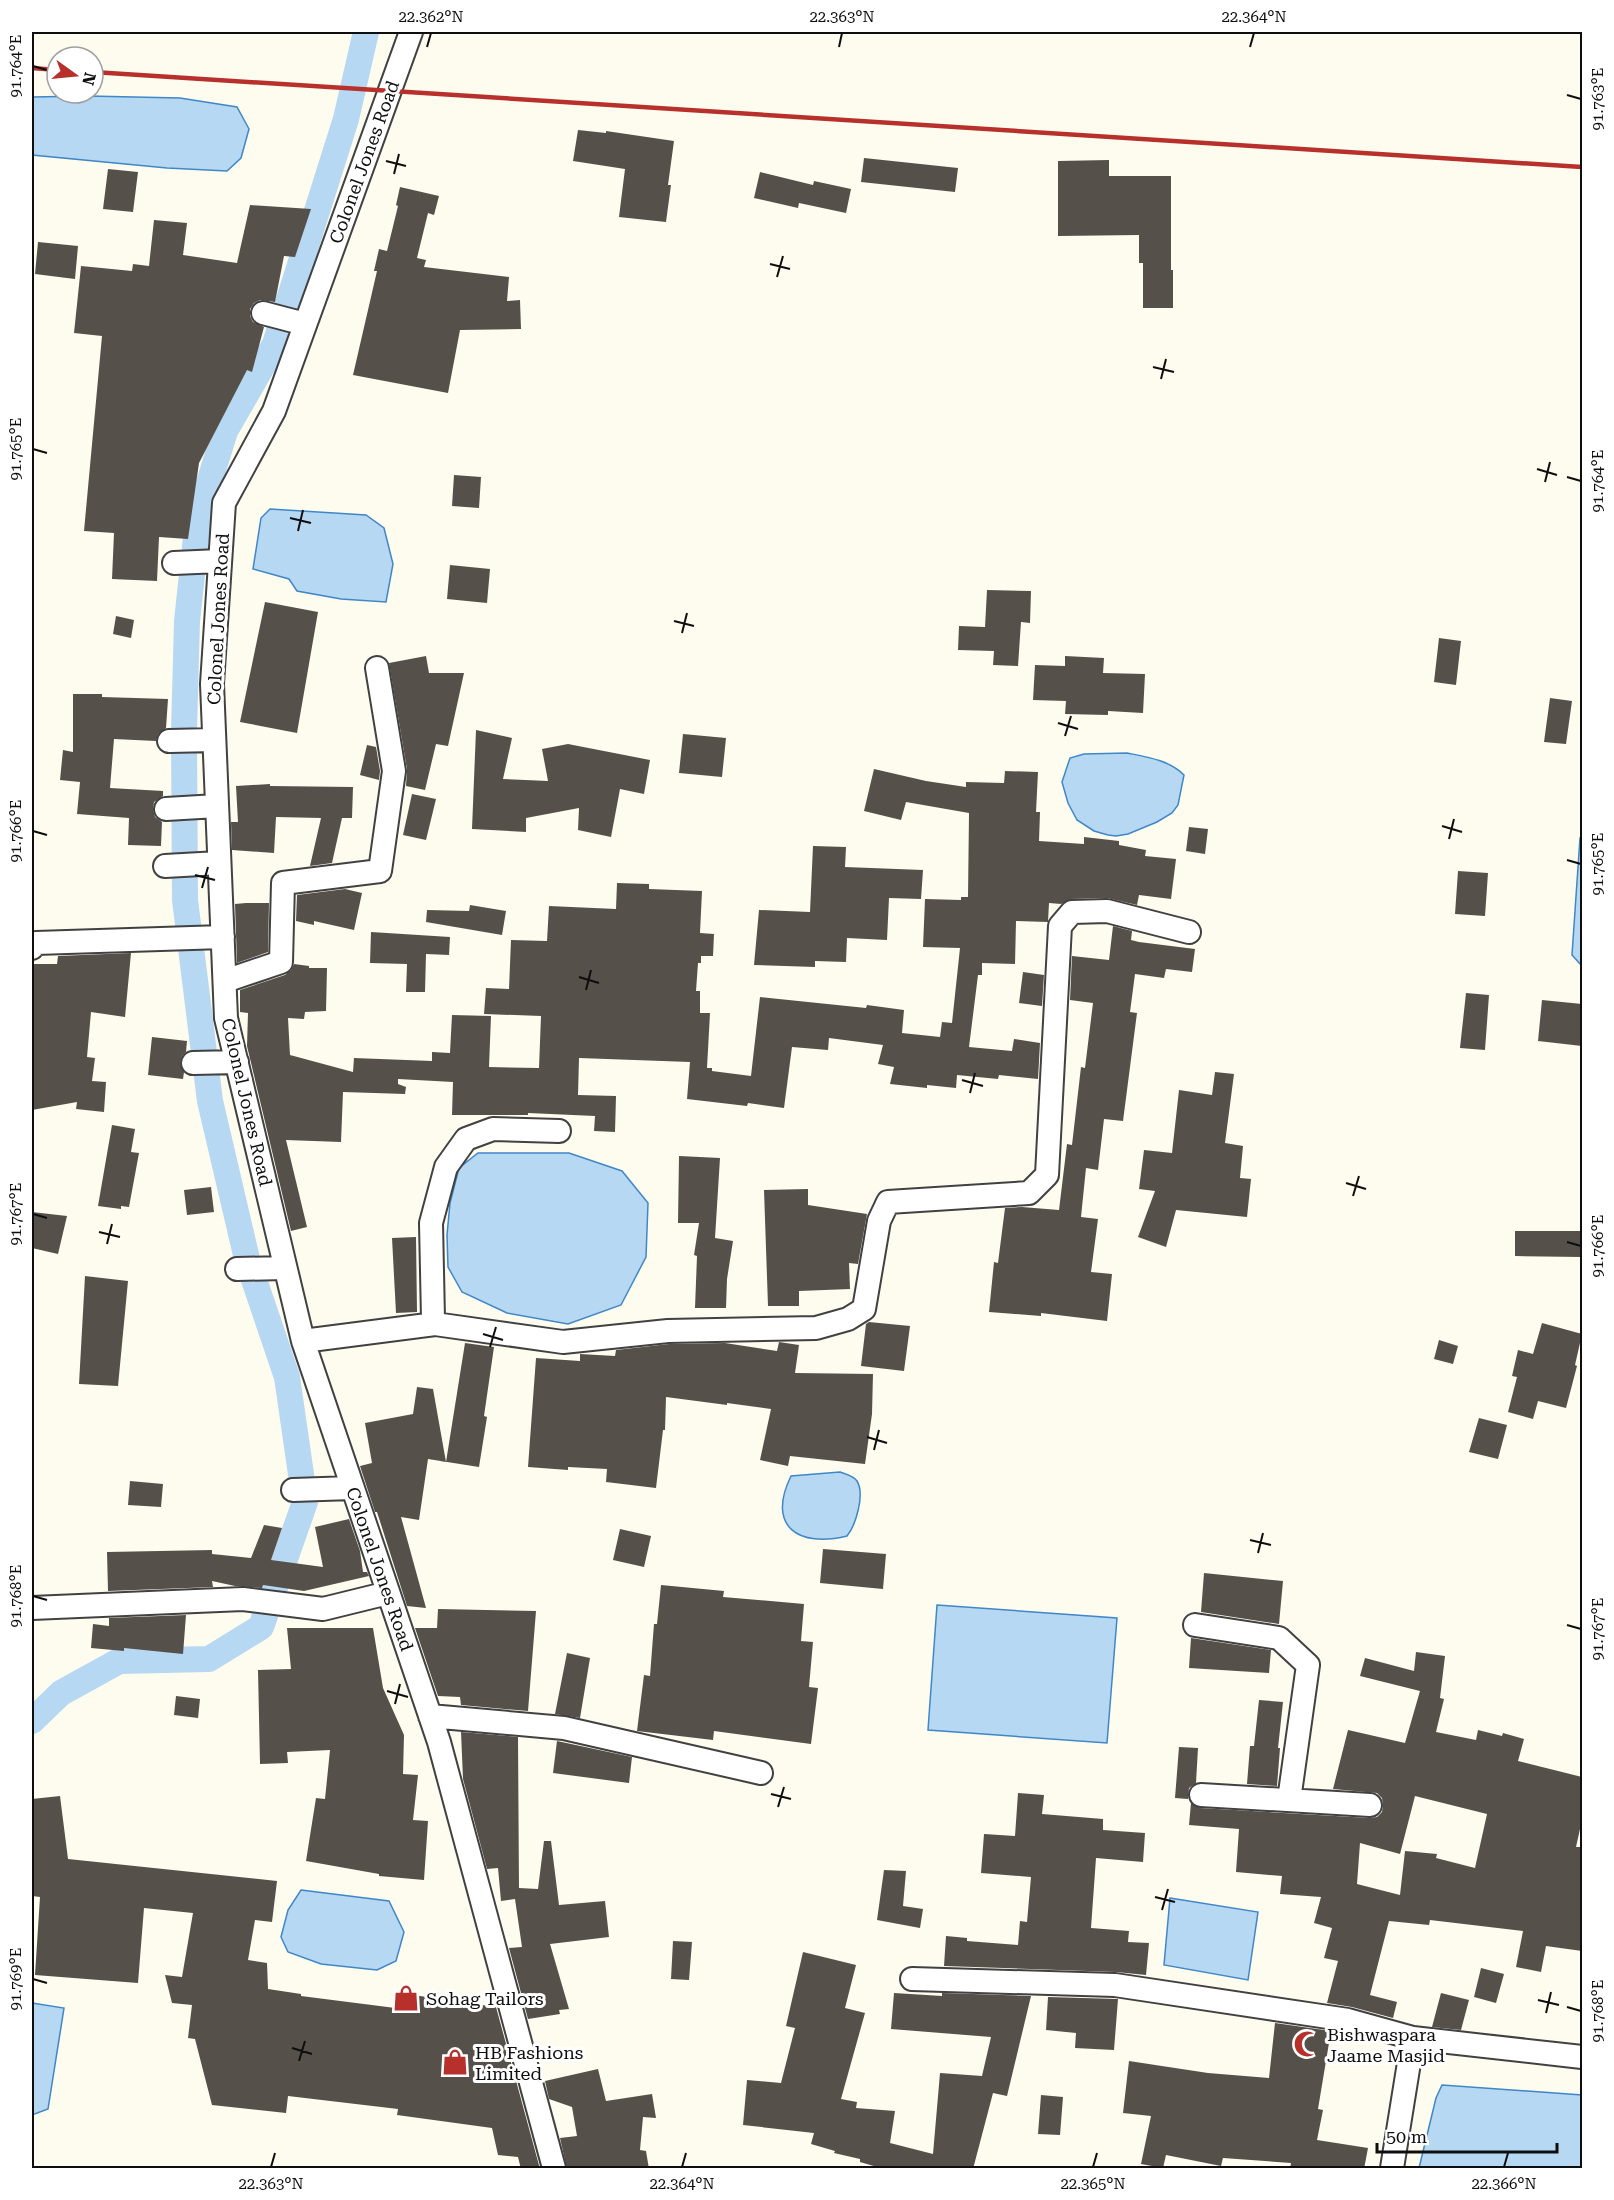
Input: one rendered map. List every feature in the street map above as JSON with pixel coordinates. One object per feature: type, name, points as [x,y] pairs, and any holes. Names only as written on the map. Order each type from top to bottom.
[{"type":"street","name":"Colonel Jones Road","points":[[411,32],[274,411],[224,503],[218,562],[211,740],[217,938],[225,981],[226,1018],[282,1268],[343,1489],[388,1593],[439,1742],[554,2169]]},
{"type":"street","points":[[263,313],[304,324]]},
{"type":"street","points":[[174,563],[218,562]]},
{"type":"street","points":[[225,981],[281,962],[283,884],[380,871],[394,771],[377,668]]},
{"type":"street","points":[[169,741],[211,740]]},
{"type":"street","points":[[166,809],[212,807]]},
{"type":"street","points":[[165,866],[213,864]]},
{"type":"street","points":[[303,1341],[435,1324],[563,1342],[668,1331],[816,1328],[848,1319],[864,1310],[879,1221],[888,1202],[1029,1193],[1047,1175],[1060,926],[1072,912],[1107,911],[1189,932]]},
{"type":"street","points":[[34,945],[217,938]]},
{"type":"street","points":[[193,1063],[236,1062]]},
{"type":"street","points":[[435,1324],[433,1319],[431,1223],[446,1167],[466,1139],[493,1129],[559,1131]]},
{"type":"street","points":[[237,1269],[282,1268]]},
{"type":"street","points":[[293,1490],[343,1489]]},
{"type":"street","points":[[32,1608],[243,1599],[323,1609],[388,1593]]},
{"type":"street","points":[[1195,1625],[1279,1638],[1308,1665],[1289,1800]]},
{"type":"street","points":[[430,1716],[564,1728],[761,1773]]},
{"type":"street","points":[[1201,1795],[1370,1805]]},
{"type":"street","points":[[912,1979],[1115,1985],[1336,2018],[1413,2038],[1582,2057]]},
{"type":"street","points":[[1392,2169],[1413,2038]]},
{"type":"water","points":[[105,96],[180,98],[237,107],[249,129],[241,158],[227,171],[167,168],[32,155],[32,97],[45,97],[45,105],[105,105]]},
{"type":"water","points":[[270,509],[366,515],[384,528],[393,564],[386,602],[341,599],[297,591],[289,579],[253,569],[261,518]]},
{"type":"water","points":[[1127,753],[1165,763],[1184,775],[1178,805],[1172,813],[1157,822],[1128,834],[1116,836],[1094,831],[1077,820],[1068,803],[1062,782],[1070,758],[1084,754]]},
{"type":"water","points":[[1582,835],[1582,966],[1572,955]]},
{"type":"water","points":[[478,1153],[569,1153],[622,1171],[648,1203],[646,1257],[621,1305],[568,1324],[507,1313],[462,1292],[448,1267],[447,1235],[450,1203],[459,1168]]},
{"type":"water","points":[[840,1472],[856,1479],[860,1494],[856,1517],[847,1536],[814,1539],[792,1530],[785,1521],[782,1509],[784,1494],[791,1476]]},
{"type":"water","points":[[937,1605],[1117,1618],[1107,1743],[928,1730]]},
{"type":"water","points":[[301,1890],[389,1901],[404,1932],[396,1961],[377,1970],[321,1964],[288,1952],[281,1937],[288,1910]]},
{"type":"water","points":[[1170,1898],[1258,1912],[1248,1980],[1164,1965]]},
{"type":"water","points":[[32,2003],[64,2008],[48,2109],[32,2115]]},
{"type":"water","points":[[1442,2085],[1582,2095],[1582,2168],[1419,2168],[1436,2098]]},
{"type":"building","points":[[578,130],[606,133],[606,131],[674,141],[666,222],[619,217],[625,169],[573,161]]},
{"type":"building","points":[[864,158],[958,168],[955,192],[861,182]]},
{"type":"building","points":[[1109,160],[1109,176],[1171,176],[1173,308],[1143,308],[1143,263],[1139,263],[1139,235],[1058,236],[1058,161]]},
{"type":"building","points":[[108,169],[138,172],[133,212],[103,209]]},
{"type":"building","points":[[760,172],[813,185],[814,181],[851,189],[846,213],[799,203],[798,208],[754,198]]},
{"type":"building","points":[[400,187],[439,196],[434,215],[428,213],[417,258],[426,260],[424,267],[509,277],[507,301],[520,300],[521,329],[460,330],[448,393],[353,375],[377,271],[374,271],[379,249],[387,251],[398,206],[396,205]]},
{"type":"building","points":[[250,205],[311,209],[295,257],[284,256],[275,302],[260,300],[250,309],[253,322],[264,327],[252,372],[247,370],[199,463],[188,539],[159,537],[157,581],[112,579],[114,533],[84,531],[102,336],[74,333],[81,266],[132,271],[133,264],[149,266],[154,220],[187,223],[183,255],[237,263]]},
{"type":"building","points":[[38,242],[78,246],[75,279],[35,274]]},
{"type":"building","points":[[454,475],[481,477],[479,508],[452,506]]},
{"type":"building","points":[[450,565],[490,569],[487,603],[447,599]]},
{"type":"building","points":[[987,590],[1031,591],[1030,623],[1021,622],[1018,666],[993,665],[994,651],[958,650],[959,626],[985,627]]},
{"type":"building","points":[[265,602],[318,612],[297,733],[240,722]]},
{"type":"building","points":[[116,616],[134,620],[131,638],[113,634]]},
{"type":"building","points":[[1439,638],[1461,641],[1456,685],[1434,682]]},
{"type":"building","points":[[426,656],[429,673],[464,673],[448,746],[436,744],[425,790],[406,786],[407,769],[389,663]]},
{"type":"building","points":[[1065,656],[1104,658],[1103,673],[1145,674],[1143,713],[1108,711],[1108,715],[1065,714],[1066,701],[1033,700],[1035,665],[1065,666]]},
{"type":"building","points":[[73,694],[168,699],[166,728],[158,734],[156,741],[114,739],[110,788],[163,791],[163,796],[154,802],[153,809],[155,817],[162,822],[161,846],[128,845],[129,818],[77,814],[80,782],[60,780],[63,750],[73,752]]},
{"type":"building","points":[[1550,698],[1572,701],[1566,744],[1544,742]]},
{"type":"building","points":[[476,730],[512,738],[503,779],[548,781],[542,749],[568,744],[650,760],[644,794],[620,789],[611,837],[578,830],[579,808],[526,818],[526,832],[472,829]]},
{"type":"building","points":[[683,734],[726,738],[722,777],[679,773]]},
{"type":"building","points":[[367,745],[376,747],[380,771],[379,780],[360,775]]},
{"type":"building","points":[[874,769],[966,787],[966,782],[1004,783],[1005,771],[1038,772],[1036,812],[1040,812],[1039,841],[1084,844],[1084,837],[1119,841],[1119,845],[1146,850],[1145,856],[1176,859],[1171,899],[1139,895],[1137,905],[1107,898],[1071,899],[1061,904],[1049,903],[1048,922],[1016,921],[1015,964],[982,963],[982,975],[978,975],[969,1047],[1012,1051],[1014,1039],[1040,1043],[1038,1079],[999,1075],[998,1079],[957,1075],[956,1088],[890,1084],[894,1067],[878,1064],[883,1045],[829,1038],[828,1050],[792,1047],[784,1108],[687,1099],[690,1062],[579,1058],[578,1095],[616,1096],[615,1132],[594,1131],[595,1116],[528,1113],[528,1115],[452,1115],[453,1082],[398,1079],[398,1084],[406,1087],[405,1094],[343,1092],[341,1142],[286,1140],[307,1227],[291,1231],[247,1046],[248,1013],[240,1012],[240,990],[285,975],[294,964],[309,966],[309,968],[327,968],[326,1011],[305,1012],[304,1019],[288,1018],[290,1055],[353,1072],[354,1058],[432,1061],[432,1052],[450,1053],[452,1015],[491,1016],[489,1067],[539,1068],[541,1016],[484,1014],[486,988],[509,989],[511,940],[547,941],[549,906],[616,909],[617,883],[649,884],[649,889],[702,891],[700,933],[714,934],[713,956],[701,956],[701,963],[698,963],[696,991],[700,991],[700,1013],[710,1013],[707,1068],[712,1068],[712,1071],[751,1076],[760,997],[904,1010],[902,1033],[940,1037],[942,1022],[952,1023],[960,948],[923,947],[925,899],[961,900],[961,897],[968,897],[969,813],[906,802],[901,820],[864,811]]},
{"type":"building","points":[[270,784],[270,786],[353,787],[352,818],[342,818],[332,863],[310,866],[321,818],[276,817],[274,853],[232,850],[231,822],[238,822],[236,786]]},
{"type":"building","points":[[412,794],[436,799],[426,840],[403,835]]},
{"type":"building","points":[[1189,827],[1208,829],[1205,854],[1186,851]]},
{"type":"building","points":[[813,846],[846,847],[845,867],[923,870],[921,899],[889,898],[887,940],[847,938],[846,962],[815,961],[815,967],[754,965],[759,910],[810,912]]},
{"type":"building","points":[[1458,871],[1488,873],[1485,916],[1455,914]]},
{"type":"building","points":[[345,889],[362,893],[354,930],[314,921],[314,925],[296,921],[297,895]]},
{"type":"building","points":[[269,903],[268,952],[237,963],[235,904]]},
{"type":"building","points":[[470,905],[506,911],[502,935],[426,922],[427,910],[469,911]]},
{"type":"building","points":[[1113,926],[1132,931],[1131,940],[1195,949],[1192,972],[1166,969],[1164,978],[1135,974],[1130,1012],[1137,1013],[1123,1121],[1104,1119],[1098,1170],[1086,1168],[1081,1217],[1098,1219],[1091,1272],[1112,1274],[1107,1321],[1041,1313],[1041,1316],[989,1312],[994,1262],[998,1263],[1005,1208],[1059,1210],[1067,1144],[1072,1145],[1081,1067],[1085,1068],[1093,1003],[1070,1000],[1072,956],[1109,960]]},
{"type":"building","points":[[371,932],[450,937],[449,955],[426,954],[425,992],[406,992],[407,964],[370,963]]},
{"type":"building","points":[[131,953],[125,1017],[91,1012],[87,1057],[95,1058],[92,1081],[106,1082],[104,1112],[76,1109],[77,1102],[32,1110],[32,964],[57,964],[58,956]]},
{"type":"building","points":[[1023,972],[1044,975],[1042,1006],[1019,1003]]},
{"type":"building","points":[[1466,993],[1489,995],[1485,1050],[1460,1048]]},
{"type":"building","points":[[1542,1000],[1582,1004],[1582,1046],[1538,1041]]},
{"type":"building","points":[[152,1037],[187,1041],[186,1052],[180,1063],[184,1072],[183,1079],[148,1075]]},
{"type":"building","points":[[1215,1072],[1234,1074],[1225,1143],[1243,1146],[1240,1178],[1251,1179],[1247,1217],[1176,1210],[1166,1247],[1138,1237],[1155,1191],[1139,1189],[1144,1150],[1172,1153],[1179,1090],[1212,1095]]},
{"type":"building","points":[[112,1125],[135,1129],[131,1152],[139,1153],[129,1207],[121,1206],[121,1209],[98,1206]]},
{"type":"building","points":[[679,1156],[720,1158],[715,1238],[733,1241],[727,1279],[726,1308],[695,1308],[697,1256],[694,1255],[699,1223],[678,1223]]},
{"type":"building","points":[[211,1187],[214,1212],[187,1215],[184,1190]]},
{"type":"building","points":[[808,1189],[808,1205],[867,1214],[858,1264],[849,1263],[850,1289],[799,1291],[799,1306],[768,1306],[764,1190]]},
{"type":"building","points":[[32,1212],[67,1216],[58,1254],[32,1248]]},
{"type":"building","points":[[1515,1231],[1582,1231],[1582,1257],[1515,1256]]},
{"type":"building","points":[[416,1237],[417,1312],[396,1313],[392,1238]]},
{"type":"building","points":[[85,1276],[128,1281],[118,1386],[79,1384]]},
{"type":"building","points":[[869,1322],[910,1326],[904,1371],[861,1366],[866,1324]]},
{"type":"building","points":[[1542,1323],[1582,1334],[1575,1365],[1577,1366],[1566,1408],[1538,1401],[1533,1419],[1508,1412],[1517,1377],[1512,1376],[1518,1350],[1533,1354]]},
{"type":"building","points":[[1439,1340],[1458,1346],[1453,1364],[1434,1359]]},
{"type":"building","points":[[779,1342],[799,1345],[795,1373],[873,1374],[872,1414],[865,1464],[790,1456],[788,1466],[760,1460],[771,1409],[666,1397],[665,1430],[663,1430],[656,1488],[606,1482],[607,1469],[568,1467],[568,1470],[528,1467],[536,1358],[580,1361],[580,1354],[615,1356],[616,1350],[669,1344],[725,1343],[777,1351]]},
{"type":"building","points":[[465,1343],[494,1347],[479,1467],[446,1462]]},
{"type":"building","points":[[417,1387],[433,1389],[446,1462],[428,1459],[419,1520],[401,1517],[426,1608],[407,1606],[360,1466],[372,1463],[365,1423],[413,1414]]},
{"type":"building","points":[[1479,1418],[1507,1425],[1498,1459],[1469,1452]]},
{"type":"building","points":[[130,1481],[163,1484],[161,1507],[128,1505]]},
{"type":"building","points":[[349,1519],[360,1551],[363,1572],[367,1572],[369,1576],[304,1591],[263,1585],[262,1588],[235,1586],[212,1581],[213,1587],[108,1591],[107,1552],[212,1550],[212,1554],[251,1558],[264,1525],[282,1528],[271,1560],[323,1567],[315,1527]]},
{"type":"building","points":[[620,1529],[651,1536],[644,1567],[613,1560]]},
{"type":"building","points":[[823,1549],[886,1554],[883,1589],[820,1583]]},
{"type":"building","points":[[1204,1573],[1283,1581],[1279,1624],[1201,1612]]},
{"type":"building","points":[[661,1585],[724,1591],[723,1597],[804,1604],[801,1641],[813,1642],[809,1687],[818,1688],[811,1744],[714,1731],[713,1740],[637,1731],[644,1675],[650,1676],[654,1624],[657,1624]]},
{"type":"building","points":[[438,1609],[536,1611],[528,1711],[461,1705],[460,1697],[438,1696],[415,1628],[437,1628]]},
{"type":"building","points":[[186,1615],[183,1654],[124,1648],[124,1651],[91,1648],[93,1624],[109,1626],[109,1618]]},
{"type":"building","points":[[287,1628],[373,1628],[383,1688],[404,1735],[403,1774],[418,1775],[413,1820],[428,1821],[424,1880],[379,1876],[379,1874],[306,1861],[316,1798],[325,1799],[330,1750],[287,1752],[288,1763],[260,1764],[258,1670],[291,1669]]},
{"type":"building","points":[[1191,1638],[1271,1650],[1269,1673],[1189,1668]]},
{"type":"building","points":[[1416,1652],[1445,1656],[1440,1698],[1444,1699],[1436,1732],[1476,1740],[1478,1730],[1502,1736],[1503,1733],[1524,1739],[1518,1761],[1582,1777],[1582,1820],[1576,1847],[1582,1847],[1582,1951],[1546,1946],[1541,1972],[1516,1967],[1523,1931],[1430,1920],[1429,1925],[1389,1921],[1370,1995],[1397,2002],[1393,2018],[1327,2003],[1338,1961],[1324,1958],[1332,1928],[1314,1923],[1321,1897],[1280,1894],[1282,1876],[1236,1872],[1239,1829],[1189,1825],[1191,1803],[1200,1808],[1377,1817],[1382,1812],[1383,1805],[1382,1798],[1377,1793],[1333,1789],[1348,1730],[1405,1743],[1420,1691],[1360,1676],[1365,1658],[1414,1671]],"holes":[[[1415,1796],[1487,1814],[1475,1868],[1436,1858],[1437,1854],[1405,1851],[1400,1895],[1357,1884],[1360,1843],[1400,1854]]]},
{"type":"building","points":[[567,1653],[590,1658],[580,1718],[555,1714]]},
{"type":"building","points":[[176,1696],[200,1699],[198,1718],[174,1715]]},
{"type":"building","points":[[1259,1700],[1283,1702],[1277,1786],[1247,1784],[1250,1746],[1254,1746]]},
{"type":"building","points":[[461,1732],[518,1737],[519,1888],[538,1889],[544,1841],[551,1841],[559,1905],[605,1901],[609,1937],[550,1944],[569,2009],[559,2010],[560,2014],[528,2019],[509,1948],[522,1947],[515,1899],[501,1901],[498,1868],[487,1869],[463,1779]]},
{"type":"building","points":[[557,1741],[632,1757],[629,1783],[553,1773]]},
{"type":"building","points":[[1179,1747],[1198,1748],[1196,1783],[1189,1788],[1188,1799],[1175,1798]]},
{"type":"building","points":[[1018,1793],[1044,1795],[1042,1814],[1103,1819],[1103,1830],[1145,1833],[1143,1862],[1096,1858],[1091,1928],[1129,1931],[1128,1942],[1149,1943],[1146,1975],[944,1966],[946,1936],[967,1938],[967,1941],[1018,1945],[1020,1921],[1027,1922],[1031,1877],[981,1873],[984,1834],[1015,1836]]},
{"type":"building","points":[[60,1796],[68,1859],[277,1881],[272,1922],[255,1920],[248,1960],[267,1963],[268,1989],[301,1994],[301,1996],[411,2010],[413,1995],[496,2007],[540,2169],[521,2169],[518,2157],[498,2155],[492,2128],[397,2115],[398,2109],[288,2096],[286,2113],[212,2105],[195,2039],[188,2038],[192,2005],[172,2003],[165,1975],[182,1977],[193,1913],[144,1908],[138,1983],[35,1975],[40,1897],[32,1896],[32,1799]]},
{"type":"building","points":[[884,1870],[906,1871],[903,1906],[923,1909],[920,1928],[877,1920]]},
{"type":"building","points":[[673,1941],[692,1942],[689,1980],[671,1979]]},
{"type":"building","points":[[803,1952],[856,1965],[845,2008],[865,2013],[841,2099],[857,2102],[856,2108],[895,2111],[890,2143],[933,2154],[940,2073],[982,2076],[991,2037],[891,2029],[894,1993],[942,1996],[942,1993],[1031,1996],[1007,2096],[993,2093],[973,2169],[884,2169],[811,2144],[814,2133],[743,2125],[747,2080],[781,2083],[795,2028],[786,2026]]},
{"type":"building","points":[[1481,1968],[1504,1974],[1496,2003],[1474,1997]]},
{"type":"building","points":[[1441,1993],[1469,2000],[1461,2030],[1432,2027]]},
{"type":"building","points":[[1048,1997],[1118,1999],[1114,2050],[1075,2048],[1076,2033],[1046,2030]]},
{"type":"building","points":[[1275,2023],[1331,2031],[1318,2109],[1323,2110],[1317,2140],[1368,2148],[1364,2169],[1290,2169],[1291,2163],[1223,2158],[1221,2166],[1166,2155],[1163,2168],[1141,2164],[1151,2116],[1123,2113],[1129,2061],[1208,2073],[1269,2078]]},
{"type":"building","points":[[598,2069],[606,2101],[652,2094],[656,2118],[643,2117],[640,2150],[646,2151],[649,2169],[567,2169],[560,2138],[577,2136],[572,2107],[549,2099],[545,2081]]},
{"type":"building","points":[[1041,2095],[1063,2097],[1060,2135],[1038,2134]]},
{"type":"waterway","points":[[32,1721],[61,1693],[119,1661],[209,1659],[261,1627],[305,1502],[287,1377],[247,1259],[210,1101],[185,900],[184,732],[187,621],[198,519],[225,431],[275,344],[346,119],[366,32]]},
{"type":"railway","points":[[32,68],[45,69]]},
{"type":"railway","points":[[105,73],[1582,167]]},
{"type":"place","name":"Sohag Tailors","points":[[406,1998]]},
{"type":"place","name":"Bishwaspara Jaame Masjid","points":[[1307,2044]]},
{"type":"place","name":"HB Fashions Limited","points":[[455,2062]]}]
